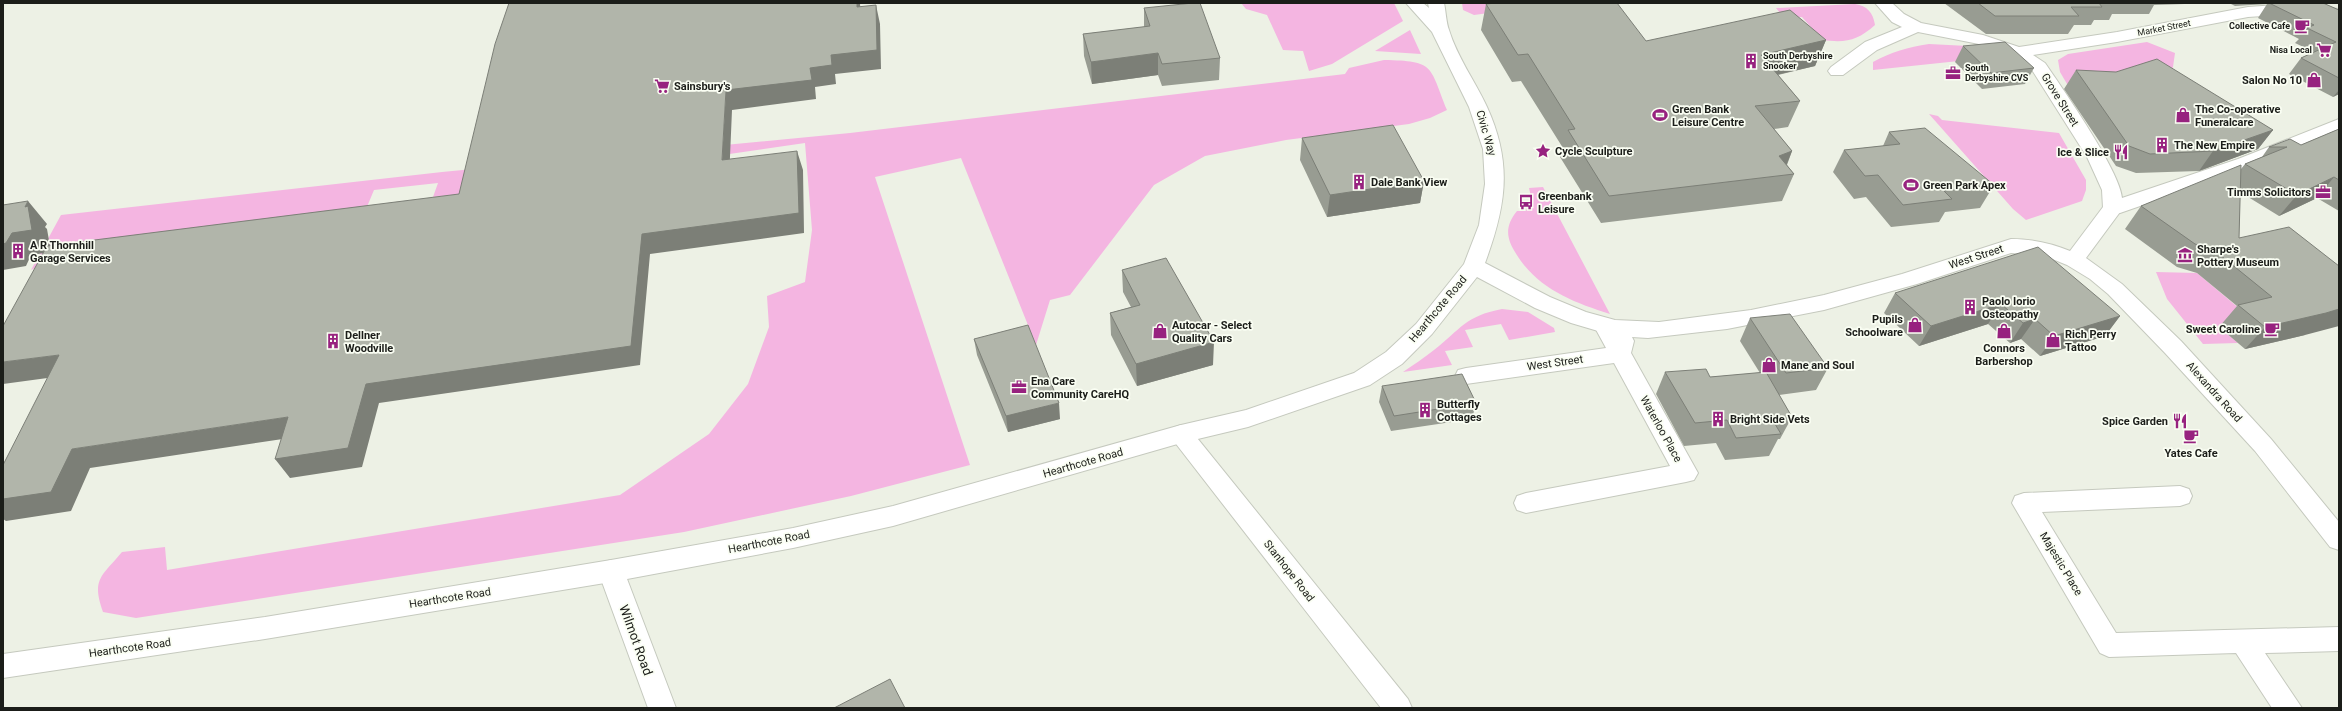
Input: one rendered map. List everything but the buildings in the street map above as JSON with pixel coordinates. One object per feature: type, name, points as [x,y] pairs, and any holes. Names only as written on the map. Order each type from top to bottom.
[{"type":"street","name":"Civic Way","points":[[1414,3],[1440,30]]},
{"type":"street","name":"Civic Way","points":[[1436,3],[1440,30],[1455,64],[1478,107],[1492,149],[1495,172],[1493,201],[1489,225],[1474,266]]},
{"type":"street","name":"Grove Street","points":[[1883,3],[1898,18],[1916,27],[1983,40],[2018,52],[2040,67],[2085,141],[2112,190],[2113,208]]},
{"type":"street","name":"Market Street","points":[[2018,52],[2117,37],[2248,12],[2290,9],[2339,14]]},
{"type":"street","points":[[1838,71],[1871,46],[1916,27]]},
{"type":"street","points":[[2074,260],[2113,208],[2238,166],[2339,125]]},
{"type":"street","name":"West Street","points":[[1474,266],[1565,311],[1616,328],[1652,332],[1722,323],[1831,301],[1895,284],[2011,246],[2027,246],[2049,250],[2074,260]]},
{"type":"street","name":"Alexandra Road","points":[[2074,260],[2097,274],[2115,289],[2163,336],[2263,445],[2339,540]]},
{"type":"street","name":"Hearthcote Road","points":[[3,666],[265,628],[610,571],[793,538],[893,516],[1181,434],[1248,418],[1362,379],[1394,358],[1424,329],[1474,266]]},
{"type":"street","name":"Waterloo Place","points":[[1526,503],[1686,473],[1620,354],[1616,328]]},
{"type":"street","name":"West Street","points":[[1466,376],[1620,354]]},
{"type":"street","name":"Stanhope Road","points":[[1181,434],[1398,708]]},
{"type":"street","name":"Majestic Place","points":[[2180,496],[2024,503],[2109,645],[2339,639]]},
{"type":"street","name":"Wilmot Road","points":[[610,571],[662,708]]},
{"type":"street","points":[[2243,642],[2288,708]]},
{"type":"shaded area","points":[[1241,3],[1394,3],[1403,21],[1332,64],[1309,71],[1303,51],[1283,50],[1267,15],[1246,9]]},
{"type":"shaded area","points":[[1462,3],[1490,3],[1496,12],[1474,15],[1463,10]]},
{"type":"shaded area","points":[[1855,4],[1863,6],[1869,10],[1875,25],[1857,38],[1845,41],[1822,40],[1802,17],[1784,18],[1776,8]]},
{"type":"shaded area","points":[[1410,30],[1421,54],[1375,51]]},
{"type":"shaded area","points":[[2147,42],[2175,53],[2173,67],[2164,90],[2070,89],[2060,72],[2058,60],[2068,54]]},
{"type":"shaded area","points":[[1929,44],[1968,46],[1997,57],[1873,70],[1873,62],[1886,55],[1900,50]]},
{"type":"shaded area","points":[[1384,60],[1413,62],[1422,64],[1428,68],[1437,83],[1447,110],[1430,118],[1409,124],[1286,140],[1205,156],[1154,185],[1070,295],[1050,300],[1036,345],[961,158],[875,177],[970,465],[851,496],[684,532],[136,618],[103,612],[98,592],[98,585],[104,573],[122,552],[165,547],[167,570],[620,495],[709,434],[748,384],[769,327],[767,296],[805,282],[812,230],[805,143],[674,162],[673,171],[433,197],[438,183],[374,190],[364,214],[60,256],[31,270],[61,215],[442,172],[850,133],[1345,74],[1349,68]]},
{"type":"shaded area","points":[[1929,114],[1938,116],[1942,120],[2059,133],[2086,180],[2086,190],[2082,201],[2026,220],[2013,209]]},
{"type":"shaded area","points":[[1543,187],[1610,314],[1569,299],[1544,284],[1524,265],[1512,247],[1508,232],[1513,216],[1517,211],[1526,211],[1531,197],[1529,188]]},
{"type":"shaded area","points":[[2156,272],[2197,273],[2253,320],[2220,328],[2238,343],[2203,344],[2167,299]]},
{"type":"shaded area","points":[[1502,309],[1528,312],[1554,328],[1555,332],[1509,340],[1501,324],[1465,330],[1473,347],[1445,351],[1452,365],[1403,372],[1430,353],[1464,324],[1480,315]]},
{"type":"place","name":"Collective Cafe","points":[[2302,26]]},
{"type":"place","name":"Nisa Local","points":[[2324,50]]},
{"type":"place","name":"South Derbyshire Snooker","points":[[1751,61]]},
{"type":"place","name":"South Derbyshire CVS","points":[[1953,73]]},
{"type":"place","name":"Salon No 10","points":[[2314,80]]},
{"type":"place","name":"Sainsbury's","points":[[662,86]]},
{"type":"place","name":"Green Bank Leisure Centre","points":[[1660,115]]},
{"type":"place","name":"The Co-operative Funeralcare","points":[[2183,115]]},
{"type":"place","name":"The New Empire","points":[[2162,145]]},
{"type":"place","name":"Cycle Sculpture","points":[[1543,151]]},
{"type":"place","name":"Ice & Slice","points":[[2121,152]]},
{"type":"place","name":"Dale Bank View","points":[[1359,182]]},
{"type":"place","name":"Green Park Apex","points":[[1911,185]]},
{"type":"place","name":"Timms Solicitors","points":[[2323,192]]},
{"type":"place","name":"Greenbank Leisure","points":[[1526,202]]},
{"type":"place","name":"A R Thornhill Garage Services","points":[[18,251]]},
{"type":"place","name":"Sharpe's Pottery Museum","points":[[2185,255]]},
{"type":"place","name":"Paolo Iorio Osteopathy","points":[[1970,307]]},
{"type":"place","name":"Pupils Schoolware","points":[[1915,325]]},
{"type":"place","name":"Sweet Caroline","points":[[2272,329]]},
{"type":"place","name":"Autocar - Select Quality Cars","points":[[1160,331]]},
{"type":"place","name":"Connors Barbershop","points":[[2004,331]]},
{"type":"place","name":"Rich Perry Tattoo","points":[[2053,340]]},
{"type":"place","name":"Dellner Woodville","points":[[333,341]]},
{"type":"place","name":"Mane and Soul","points":[[1769,365]]},
{"type":"place","name":"Ena Care Community CareHQ","points":[[1019,387]]},
{"type":"place","name":"Butterfly Cottages","points":[[1425,410]]},
{"type":"place","name":"Bright Side Vets","points":[[1718,419]]},
{"type":"place","name":"Spice Garden","points":[[2180,421]]},
{"type":"place","name":"Yates Cafe","points":[[2191,436]]}]
